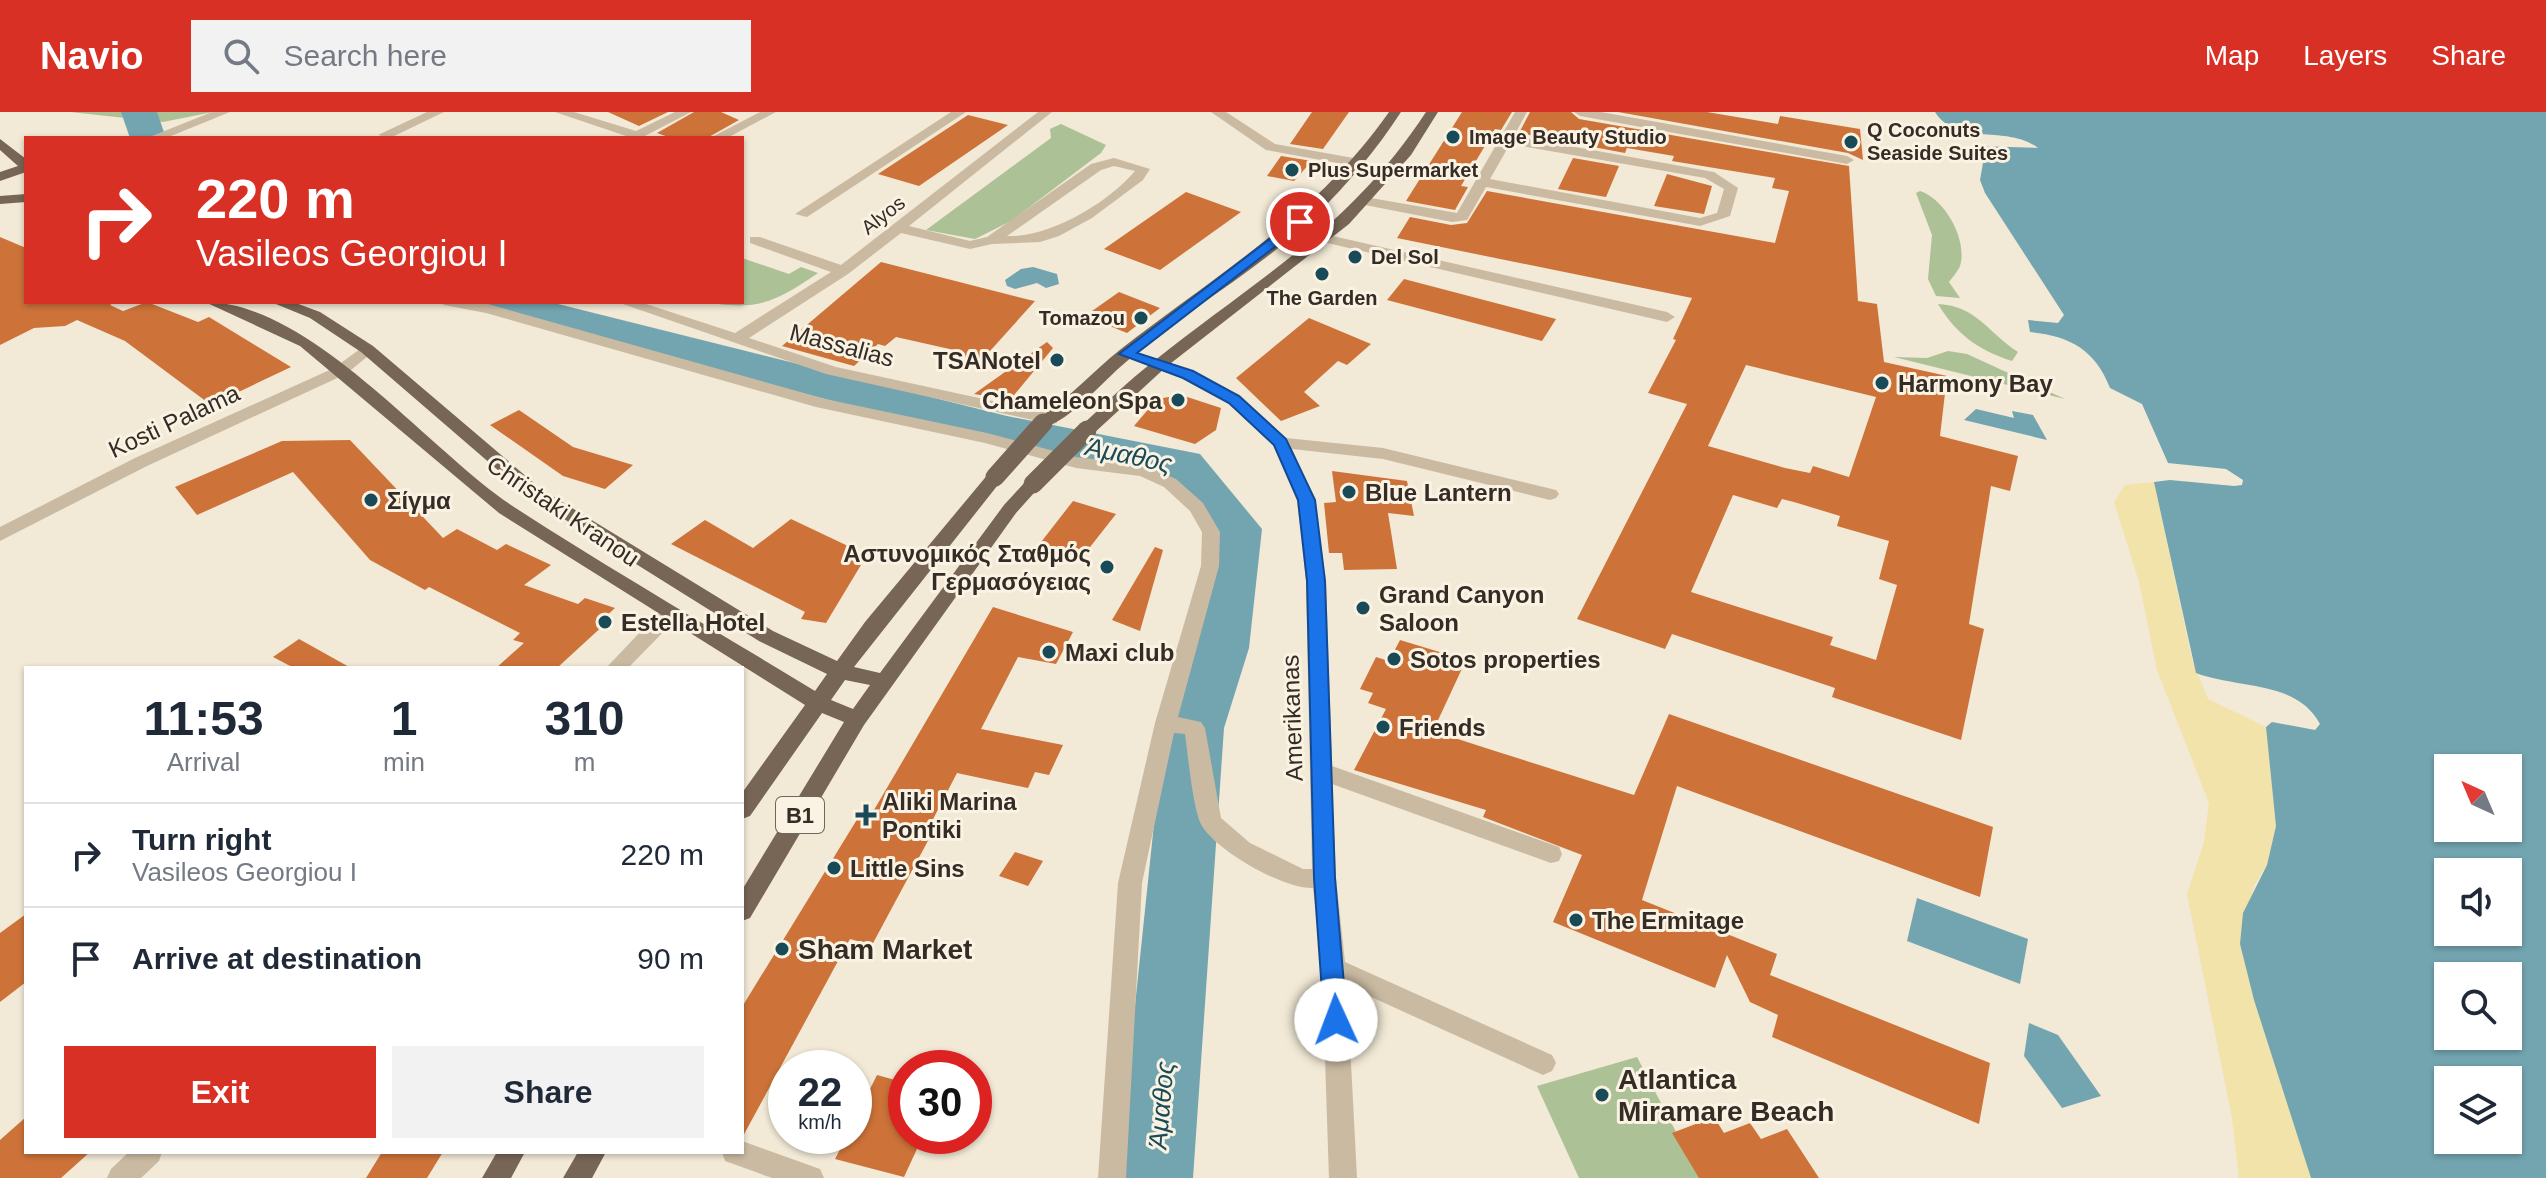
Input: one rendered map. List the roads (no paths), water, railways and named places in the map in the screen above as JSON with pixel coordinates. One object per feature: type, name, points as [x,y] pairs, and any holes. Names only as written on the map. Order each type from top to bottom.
[{"type":"main road","name":"B1","points":[[744,807],[839,671],[995,477],[1047,421],[1126,354],[1300,222],[1359,163],[1395,112]]},
{"type":"main road","name":"B1","points":[[744,908],[857,719],[1010,509],[1087,430],[1159,365],[1302,259],[1365,201],[1432,112]]},
{"type":"main road","points":[[0,143],[24,165]]},
{"type":"main road","points":[[0,177],[24,168]]},
{"type":"main road","points":[[0,200],[24,198]]},
{"type":"main road","name":"Christaki Kranou","points":[[218,304],[286,331],[340,371],[505,509],[816,702],[857,719]]},
{"type":"main road","name":"Christaki Kranou","points":[[285,304],[315,315],[367,349],[535,493],[766,636],[839,671],[884,681]]},
{"type":"main road","points":[[496,1178],[511,1154]]},
{"type":"main road","points":[[577,1178],[592,1154]]},
{"type":"street","points":[[160,136],[224,112]]},
{"type":"street","points":[[385,135],[438,112]]},
{"type":"street","points":[[561,112],[634,136],[685,112]]},
{"type":"street","points":[[721,136],[770,112]]},
{"type":"street","points":[[802,214],[960,112]]},
{"type":"street","name":"Alyos","points":[[737,339],[843,271],[1046,112]]},
{"type":"street","points":[[1217,112],[1271,147],[1359,163]]},
{"type":"street","points":[[1365,201],[1452,218],[1462,217],[1521,112]]},
{"type":"street","points":[[1580,112],[1847,160]]},
{"type":"street","points":[[1482,182],[1700,222],[1723,216],[1731,188],[1709,175],[1506,139]]},
{"type":"street","points":[[899,228],[970,245],[992,240],[1034,242],[1058,234],[1138,177],[1143,169],[1114,162],[1096,167],[992,240]]},
{"type":"street","points":[[1324,238],[1667,317]]},
{"type":"street","points":[[755,240],[843,271]]},
{"type":"street","points":[[460,304],[488,309],[822,403],[950,430],[1076,462],[1144,471],[1170,483],[1197,507],[1211,532],[1210,566],[1166,723],[1130,883],[1112,1178]]},
{"type":"street","name":"Massalias","points":[[631,304],[832,371],[1047,421]]},
{"type":"street","name":"Kosti Palama","points":[[0,535],[133,466],[340,371],[367,349]]},
{"type":"street","name":"Amerikanas","points":[[1126,354],[1188,375],[1234,399],[1281,443],[1306,500],[1316,581],[1324,878],[1334,968],[1343,1178]]},
{"type":"street","points":[[1281,443],[1359,450],[1550,494]]},
{"type":"street","points":[[618,666],[670,613]]},
{"type":"street","points":[[1166,723],[1194,728],[1211,822],[1242,850],[1301,879],[1324,878]]},
{"type":"street","points":[[1320,771],[1551,854]]},
{"type":"street","points":[[1334,968],[1543,1063]]},
{"type":"street","points":[[121,1178],[147,1154]]},
{"type":"street","points":[[741,1154],[810,1178]]},
{"type":"water","points":[[1935,112],[2546,112],[2546,1178],[2311,1178],[2254,1000],[2240,944],[2243,913],[2267,865],[2276,826],[2266,727],[2272,722],[2315,730],[2320,724],[2310,710],[2282,693],[2196,673],[2154,482],[2170,480],[2234,486],[2242,485],[2243,480],[2226,469],[2168,463],[2142,404],[2110,388],[2097,363],[2079,347],[2057,337],[2030,332],[2028,320],[2058,323],[2064,315],[1985,193],[1980,180],[1983,163],[1977,146],[2038,148],[2012,137],[1956,129],[1944,123]]},
{"type":"water","points":[[1033,267],[1057,274],[1059,284],[1046,288],[1037,283],[1015,289],[1007,286],[1005,280],[1021,269]]},
{"type":"water","points":[[1976,409],[2014,418],[2012,411],[2033,415],[2047,440],[1964,420]]},
{"type":"water","points":[[1917,898],[2028,939],[2020,984],[1907,941]]},
{"type":"water","points":[[2029,1023],[2058,1035],[2101,1096],[2062,1108],[2024,1056]]},
{"type":"waterway","name":"Άμαθος","points":[[139,112],[147,136]]},
{"type":"waterway","name":"Άμαθος","points":[[507,304],[1007,431],[1183,465],[1236,529],[1221,648],[1194,728],[1155,1178]]},
{"type":"place","name":"Image Beauty Studio","points":[[1453,137]]},
{"type":"place","name":"Q Coconuts Seaside Suites","points":[[1851,142]]},
{"type":"place","name":"Plus Supermarket","points":[[1292,170]]},
{"type":"place","name":"Del Sol","points":[[1355,257]]},
{"type":"place","name":"The Garden","points":[[1322,274]]},
{"type":"place","name":"Tomazou","points":[[1141,318]]},
{"type":"place","name":"TSANotel","points":[[1057,360]]},
{"type":"place","name":"Harmony Bay","points":[[1882,383]]},
{"type":"place","name":"Chameleon Spa","points":[[1178,400]]},
{"type":"place","name":"Blue Lantern","points":[[1349,492]]},
{"type":"place","name":"Σίγμα","points":[[371,500]]},
{"type":"place","name":"Αστυνομικός Σταθμός Γερμασόγειας","points":[[1107,567]]},
{"type":"place","name":"Grand Canyon Saloon","points":[[1363,608]]},
{"type":"place","name":"Estella Hotel","points":[[605,622]]},
{"type":"place","name":"Maxi club","points":[[1049,652]]},
{"type":"place","name":"Sotos properties","points":[[1394,659]]},
{"type":"place","name":"Friends","points":[[1383,727]]},
{"type":"place","name":"Aliki Marina Pontiki","points":[[866,815]]},
{"type":"place","name":"Little Sins","points":[[834,868]]},
{"type":"place","name":"The Ermitage","points":[[1576,920]]},
{"type":"place","name":"Sham Market","points":[[782,949]]},
{"type":"place","name":"Atlantica Miramare Beach","points":[[1602,1095]]}]
